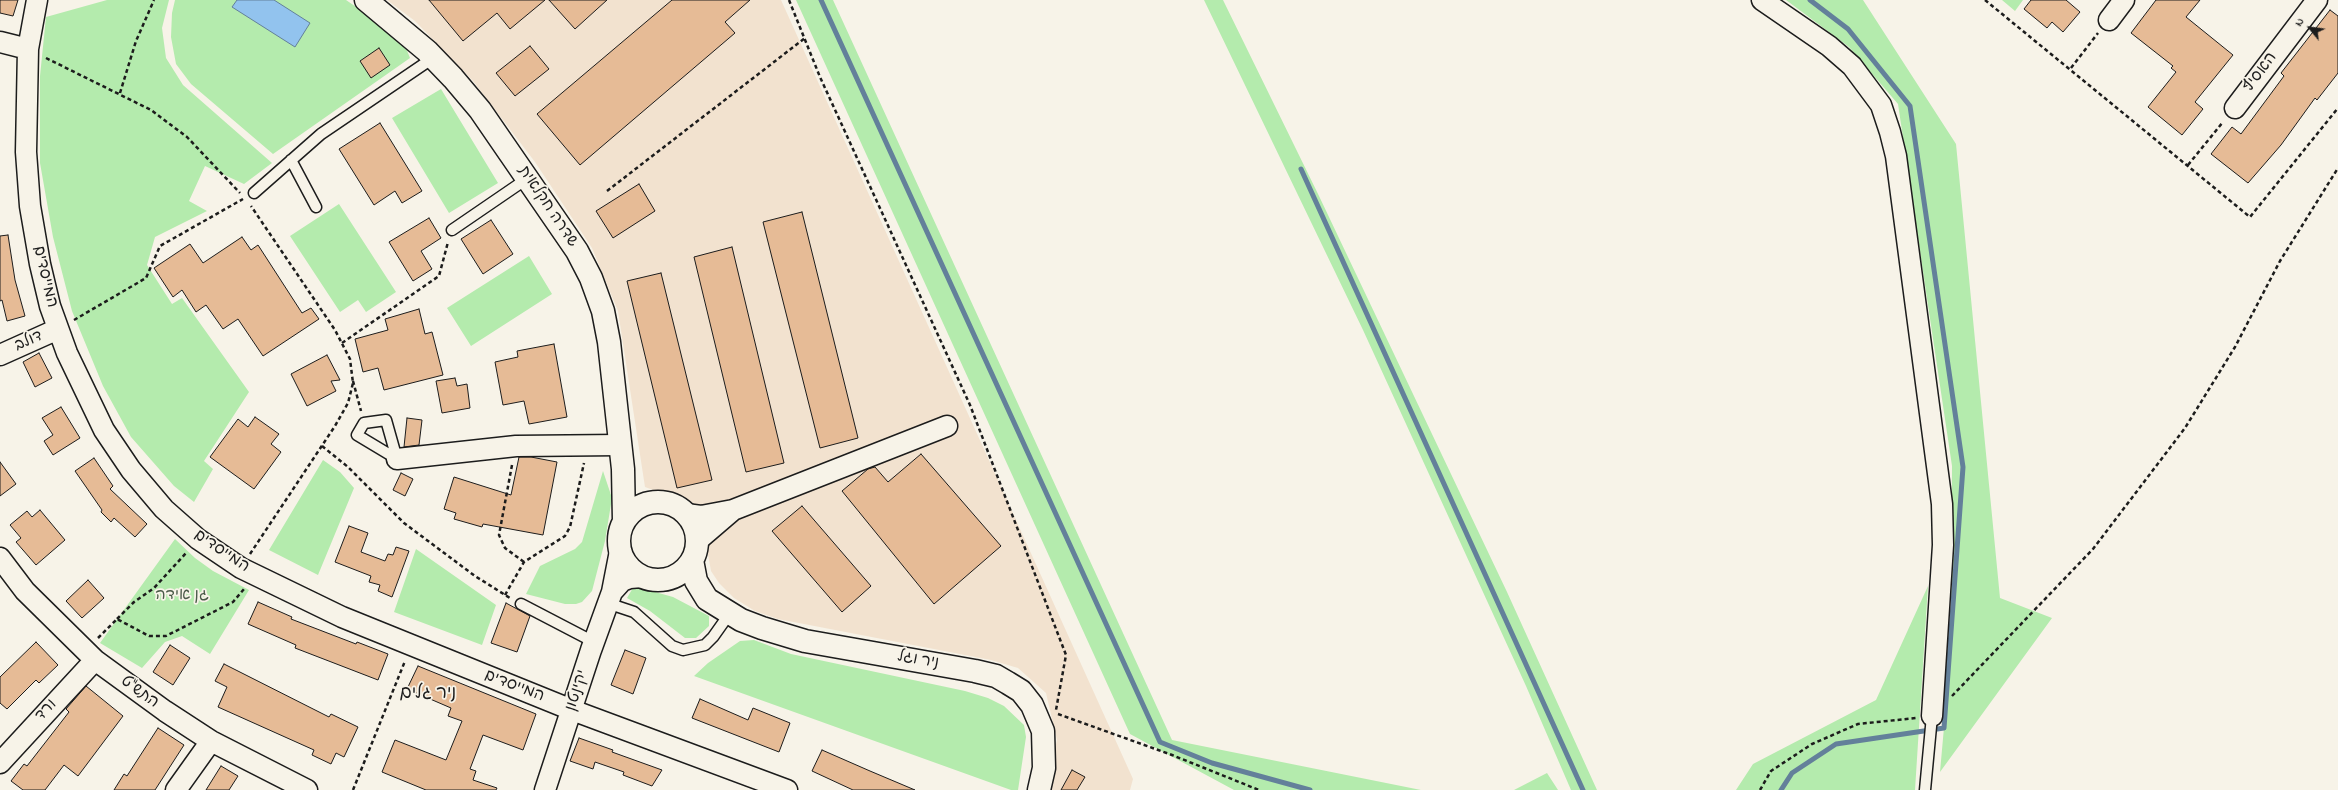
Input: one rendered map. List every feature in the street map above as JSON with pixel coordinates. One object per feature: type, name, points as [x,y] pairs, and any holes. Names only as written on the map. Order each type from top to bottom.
[{"type":"street","name":"המייסדים","points":[[37,0],[28,50],[26,144],[30,206],[40,264],[50,306],[86,396],[104,430],[131,470],[164,509],[198,539],[248,571],[329,611],[411,646],[572,710],[787,790]]},
{"type":"street","name":"שדרה חקלאית","points":[[366,0],[400,27],[434,58],[480,110],[577,251],[591,278],[600,305],[609,342],[623,469],[624,521]]},
{"type":"street","points":[[1762,0],[1829,46],[1852,66],[1881,105],[1890,132],[1897,164],[1942,504],[1943,545],[1932,716]]},
{"type":"street","points":[[2108,20],[2124,0]]},
{"type":"street","name":"האסיף","points":[[2235,108],[2317,0]]},
{"type":"street","points":[[0,42],[28,50]]},
{"type":"street","name":"דולב","points":[[0,355],[58,329]]},
{"type":"street","points":[[686,514],[701,516],[733,510],[947,426]]},
{"type":"street","points":[[397,459],[516,446],[620,445]]},
{"type":"street","name":"שדרה חקלאית","points":[[623,469],[628,482],[638,492],[656,501]]},
{"type":"street","points":[[695,551],[696,529],[686,514],[669,503],[656,501],[638,508],[624,521],[619,534],[620,551],[623,559],[631,570],[642,577],[654,581],[664,580],[679,574],[695,551],[733,510]]},
{"type":"street","name":"יקינטון","points":[[545,790],[610,598],[620,551]]},
{"type":"street","name":"ניר וגל","points":[[695,551],[694,572],[701,591],[722,608]]},
{"type":"street","name":"התש\"ט","points":[[0,558],[25,591],[90,656],[165,711],[212,741],[307,790]]},
{"type":"street","points":[[610,598],[622,581],[630,578],[642,577]]},
{"type":"street","name":"ניר וגל","points":[[664,580],[783,636],[975,671],[996,676],[1008,682],[1021,691],[1032,705],[1043,732],[1044,768],[1039,790]]},
{"type":"street","name":"ורד","points":[[0,763],[90,656]]},
{"type":"street","points":[[176,790],[212,741]]},
{"type":"lane","points":[[250,196],[321,134],[434,58]]},
{"type":"lane","points":[[291,160],[316,207]]},
{"type":"lane","points":[[452,230],[528,178]]},
{"type":"lane","points":[[386,420],[397,459],[357,435],[364,423],[386,420]]},
{"type":"lane","points":[[610,598],[634,612],[672,646],[683,650],[705,645],[714,637],[722,608]]},
{"type":"lane","points":[[521,604],[594,642]]},
{"type":"lane","points":[[1925,790],[1932,716]]},
{"type":"path","points":[[120,94],[136,41],[154,0]]},
{"type":"path","points":[[789,0],[970,405],[1066,654],[1055,713],[1172,755],[1259,790]]},
{"type":"path","points":[[1985,0],[2071,68],[2250,217],[2338,108]]},
{"type":"path","points":[[2071,68],[2108,20]]},
{"type":"path","points":[[608,191],[805,38]]},
{"type":"path","points":[[28,50],[151,110],[187,137],[250,196],[342,343],[350,360],[364,423]]},
{"type":"path","points":[[2188,165],[2235,108]]},
{"type":"path","points":[[1760,790],[1771,771],[1812,744],[1858,724],[1932,716],[2093,549],[2184,428],[2235,347],[2280,261],[2338,168]]},
{"type":"path","points":[[58,329],[146,278],[160,246],[250,196]]},
{"type":"path","points":[[342,343],[439,276],[452,230]]},
{"type":"path","points":[[117,619],[149,636],[166,636],[233,602],[248,571],[348,403],[353,379]]},
{"type":"path","points":[[505,595],[524,562],[565,536],[570,527],[588,445]]},
{"type":"path","points":[[322,446],[348,467],[404,523],[474,576],[521,604]]},
{"type":"path","points":[[516,446],[499,535],[505,548],[524,562]]},
{"type":"path","points":[[90,656],[117,619],[134,602],[154,588],[198,539]]},
{"type":"path","points":[[353,790],[411,646]]},
{"type":"shaded area","points":[[387,0],[781,0],[1133,779],[1130,790],[1045,790],[1057,740],[1046,693],[1018,668],[991,660],[778,619],[755,611],[734,598],[719,583],[711,571],[703,526],[694,507],[678,499],[645,487],[618,311],[592,248],[535,162],[473,81],[415,21]]},
{"type":"green space","points":[[107,0],[169,0],[162,28],[166,58],[183,85],[272,163],[244,184],[205,166],[189,201],[207,211],[155,237],[147,265],[172,304],[182,298],[249,392],[204,461],[213,469],[194,502],[174,486],[131,437],[103,386],[72,311],[53,237],[40,163],[40,76],[46,17]]},
{"type":"green space","points":[[175,0],[346,0],[381,24],[406,48],[410,58],[273,154],[191,84],[176,64],[171,37],[172,13]]},
{"type":"green space","points":[[796,0],[833,0],[1172,740],[1421,790],[1234,790],[1130,734]]},
{"type":"green space","points":[[1204,0],[1223,0],[1319,196],[1507,592],[1597,790],[1571,790],[1526,686],[1363,330]]},
{"type":"green space","points":[[1786,0],[1863,0],[1956,144],[2000,598],[2052,618],[1940,772],[1951,649],[1952,466],[1898,104],[1849,47]]},
{"type":"green space","points":[[2002,0],[2023,0],[2015,11]]},
{"type":"green space","points":[[441,89],[498,183],[449,213],[392,118]]},
{"type":"green space","points":[[339,204],[396,292],[366,312],[358,300],[340,312],[290,236]]},
{"type":"green space","points":[[529,256],[552,294],[471,346],[447,308]]},
{"type":"green space","points":[[323,460],[340,472],[354,488],[318,575],[269,550]]},
{"type":"green space","points":[[603,471],[612,498],[605,541],[592,591],[582,602],[576,604],[565,604],[526,594],[540,566],[575,549],[582,542]]},
{"type":"green space","name":"גן אידה","points":[[175,539],[195,558],[213,571],[249,590],[210,654],[182,636],[165,642],[142,668],[100,643]]},
{"type":"green space","points":[[416,549],[496,605],[482,645],[394,612]]},
{"type":"green space","points":[[634,586],[673,597],[709,616],[709,626],[696,638],[685,638],[650,611],[627,598]]},
{"type":"green space","points":[[1928,586],[1915,790],[1736,790],[1753,764],[1876,700]]},
{"type":"green space","points":[[754,640],[791,654],[965,691],[988,698],[1004,706],[1024,725],[1026,737],[1018,790],[1011,790],[694,676],[708,663],[740,641]]},
{"type":"green space","points":[[1547,773],[1558,790],[1514,790]]},
{"type":"water","points":[[237,0],[274,0],[310,23],[295,47],[232,7]]},
{"type":"building","points":[[0,0],[18,0],[13,16],[0,13]]},
{"type":"building","points":[[429,0],[545,0],[510,29],[497,13],[463,41]]},
{"type":"building","points":[[549,0],[607,0],[575,29]]},
{"type":"building","points":[[672,0],[750,0],[725,22],[735,33],[580,165],[537,114]]},
{"type":"building","points":[[2031,0],[2066,0],[2080,12],[2063,32],[2052,22],[2047,28],[2024,9]]},
{"type":"building","points":[[2156,0],[2200,0],[2186,17],[2233,55],[2195,102],[2203,109],[2182,135],[2148,107],[2176,72],[2171,68],[2173,66],[2131,33]]},
{"type":"building","points":[[2330,10],[2338,16],[2338,73],[2317,100],[2315,98],[2281,145],[2248,183],[2211,154],[2232,127],[2241,134],[2284,76],[2281,73]]},
{"type":"building","points":[[530,46],[549,69],[515,96],[496,73]]},
{"type":"building","points":[[379,48],[390,65],[371,78],[360,61]]},
{"type":"building","points":[[380,123],[422,191],[402,203],[395,191],[374,205],[339,149]]},
{"type":"building","points":[[639,184],[655,211],[613,238],[596,211]]},
{"type":"building","points":[[802,212],[858,438],[820,448],[763,222]]},
{"type":"building","points":[[429,218],[441,238],[421,251],[432,269],[413,281],[389,242]]},
{"type":"building","points":[[491,220],[513,254],[483,274],[461,239]]},
{"type":"building","points":[[8,235],[15,280],[25,316],[7,321],[2,300],[0,301],[0,236]]},
{"type":"building","points":[[242,237],[251,250],[258,245],[302,313],[311,308],[319,319],[263,356],[238,319],[223,329],[206,305],[196,312],[182,290],[173,297],[154,268],[190,244],[203,263]]},
{"type":"building","points":[[732,247],[784,463],[746,472],[694,257]]},
{"type":"building","points":[[661,273],[712,480],[677,488],[627,281]]},
{"type":"building","points":[[419,309],[425,334],[432,332],[443,375],[384,390],[378,368],[363,372],[355,339],[388,330],[385,319]]},
{"type":"building","points":[[554,344],[567,417],[529,424],[524,401],[503,405],[495,362],[518,357],[517,351]]},
{"type":"building","points":[[39,353],[52,378],[35,387],[23,362]]},
{"type":"building","points":[[327,355],[340,380],[331,381],[336,391],[307,406],[291,374]]},
{"type":"building","points":[[455,378],[457,386],[467,384],[470,408],[442,413],[436,381]]},
{"type":"building","points":[[61,407],[80,438],[53,455],[44,441],[53,435],[42,418]]},
{"type":"building","points":[[255,417],[279,434],[271,444],[281,452],[254,489],[210,457],[238,419],[248,427]]},
{"type":"building","points":[[407,418],[422,420],[419,445],[404,447]]},
{"type":"building","points":[[921,454],[1001,546],[934,604],[842,491],[868,469],[875,467],[888,482]]},
{"type":"building","points":[[519,457],[531,457],[557,462],[543,535],[483,524],[482,527],[454,519],[456,513],[444,509],[454,477],[511,495]]},
{"type":"building","points":[[94,458],[113,486],[110,489],[147,524],[135,537],[114,518],[111,522],[101,512],[102,510],[75,471]]},
{"type":"building","points":[[0,462],[16,484],[0,496]]},
{"type":"building","points":[[401,473],[413,479],[405,496],[393,490]]},
{"type":"building","points":[[802,506],[871,586],[842,612],[772,531]]},
{"type":"building","points":[[40,510],[65,540],[36,565],[16,542],[21,538],[10,525],[27,511],[32,517]]},
{"type":"building","points":[[349,526],[368,533],[361,552],[385,561],[388,554],[393,555],[396,547],[409,551],[392,597],[378,591],[380,585],[369,582],[371,576],[335,562]]},
{"type":"building","points":[[88,580],[104,598],[82,618],[66,601]]},
{"type":"building","points":[[258,602],[292,617],[291,619],[356,644],[357,642],[388,654],[378,680],[295,648],[296,645],[248,624]]},
{"type":"building","points":[[506,603],[530,616],[517,652],[491,643]]},
{"type":"building","points":[[36,642],[58,665],[39,683],[36,680],[7,709],[0,703],[0,677]]},
{"type":"building","points":[[170,645],[190,658],[173,685],[153,672]]},
{"type":"building","points":[[625,650],[646,658],[633,694],[611,685]]},
{"type":"building","points":[[224,664],[329,717],[331,714],[358,727],[344,757],[336,753],[331,764],[312,755],[314,750],[218,707],[227,687],[215,681]]},
{"type":"building","points":[[418,666],[536,714],[523,750],[483,735],[470,769],[476,771],[473,780],[497,788],[496,790],[426,790],[382,772],[395,740],[446,760],[462,721],[448,716],[451,708],[407,689]]},
{"type":"building","points":[[86,686],[123,716],[78,776],[64,765],[45,790],[23,790],[11,781],[24,764],[27,766],[69,712],[66,709]]},
{"type":"building","points":[[700,699],[748,720],[753,708],[790,723],[779,752],[692,718]]},
{"type":"building","points":[[158,728],[184,745],[155,790],[114,790],[124,774],[127,776]]},
{"type":"building","points":[[579,738],[662,770],[652,786],[623,775],[624,772],[595,762],[593,769],[570,761]]},
{"type":"building","points":[[822,750],[915,790],[853,790],[812,771]]},
{"type":"building","points":[[221,766],[238,776],[229,790],[206,790]]},
{"type":"building","points":[[1072,770],[1085,777],[1077,790],[1061,790]]},
{"type":"waterway","points":[[821,0],[1160,742],[1212,763],[1310,790]]},
{"type":"waterway","points":[[1781,790],[1792,773],[1836,744],[1944,728],[1963,467],[1910,106],[1848,29],[1810,0]]},
{"type":"waterway","points":[[1301,169],[1583,790]]},
{"type":"district","name":"ניר גלים","points":[[428,695]]}]
